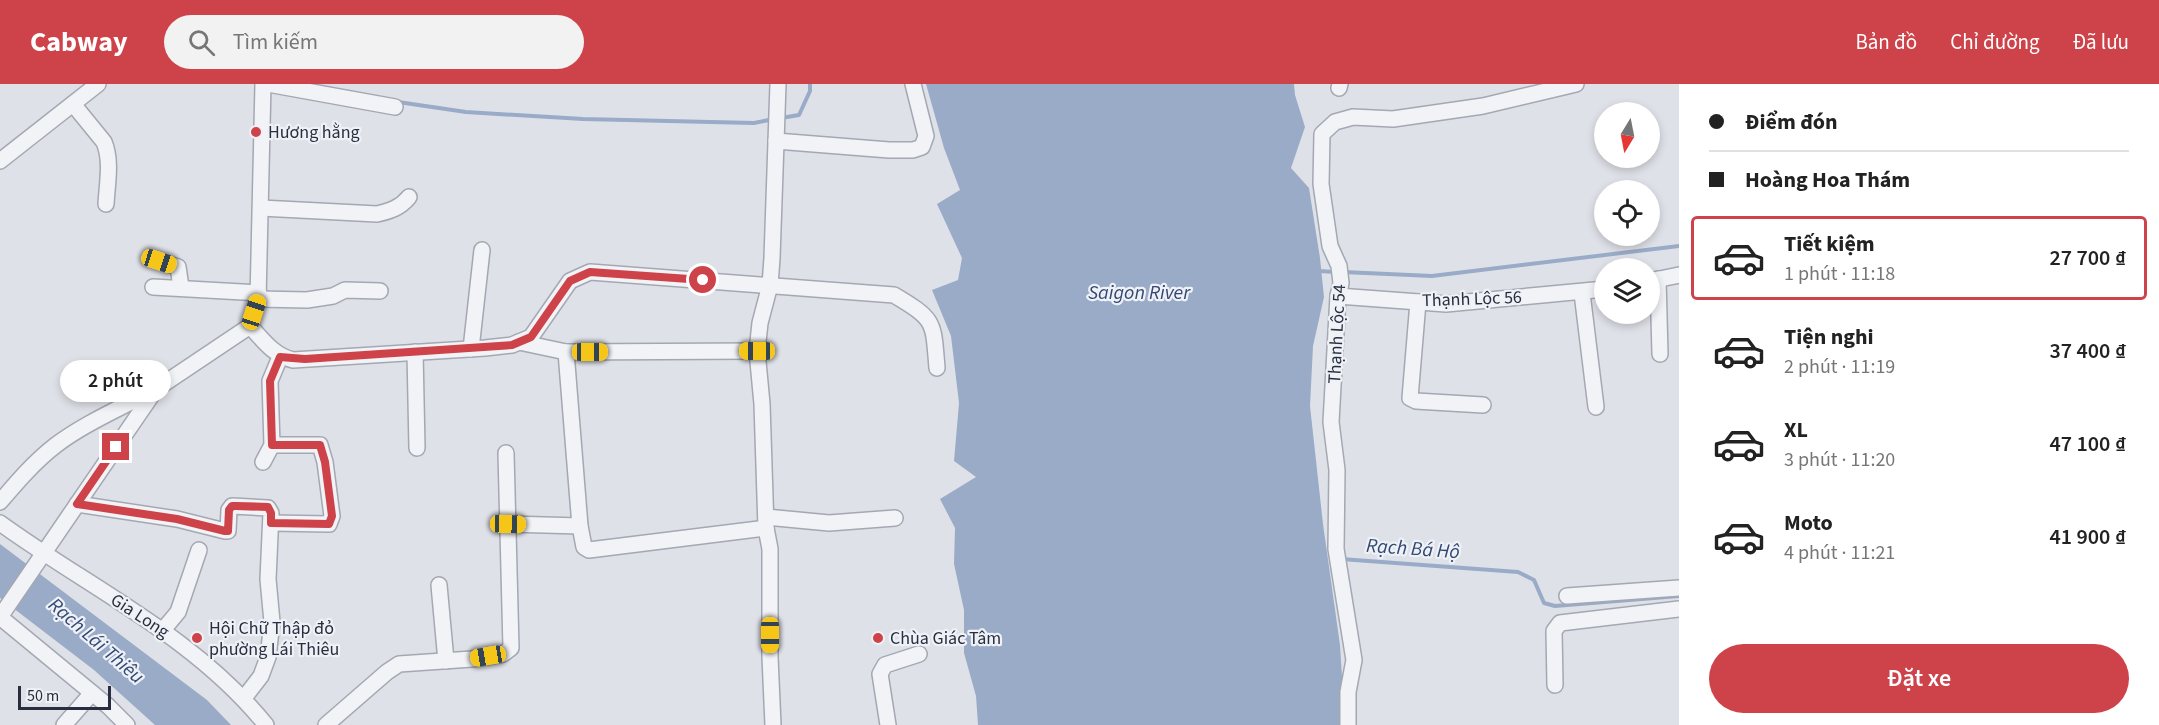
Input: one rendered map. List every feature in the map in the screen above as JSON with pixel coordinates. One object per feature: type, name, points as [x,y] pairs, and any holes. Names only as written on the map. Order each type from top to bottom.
[{"type":"street","points":[[0,161],[98,84]]},
{"type":"street","points":[[0,502],[55,446],[156,389],[250,326],[258,296],[263,84]]},
{"type":"street","points":[[268,84],[395,107]]},
{"type":"street","points":[[773,725],[770,657],[770,549],[766,523],[762,404],[757,351],[760,323],[770,285],[778,84]]},
{"type":"street","points":[[776,134],[889,150],[913,150],[922,147],[926,136],[913,84]]},
{"type":"street","name":"Thạnh Lộc 54","points":[[1348,725],[1348,692],[1354,660],[1336,551],[1337,470],[1331,422],[1339,281],[1330,246],[1321,184],[1322,134],[1335,122],[1353,117],[1393,119],[1482,106],[1576,84]]},
{"type":"street","points":[[73,104],[104,142],[107,149],[109,159],[106,204]]},
{"type":"street","points":[[261,208],[377,214],[392,210],[403,204],[409,197]]},
{"type":"street","points":[[471,349],[482,250]]},
{"type":"street","points":[[159,261],[178,267],[181,287]]},
{"type":"street","points":[[250,326],[280,357],[293,360],[512,345],[531,337],[570,281],[590,272],[894,295],[922,312],[934,328],[937,368]]},
{"type":"street","points":[[1660,279],[1679,275]]},
{"type":"street","name":"Thạnh Lộc 56","points":[[1339,281],[1418,302],[1446,304],[1594,291]]},
{"type":"street","points":[[153,287],[181,287],[306,300],[333,296],[345,290],[380,291]]},
{"type":"street","points":[[1582,293],[1596,407]]},
{"type":"street","points":[[1418,302],[1410,398],[1416,401],[1483,405]]},
{"type":"street","points":[[1658,324],[1660,354]]},
{"type":"street","points":[[519,342],[566,352],[757,351]]},
{"type":"street","points":[[415,352],[417,448]]},
{"type":"street","points":[[566,352],[580,526],[584,547],[589,550],[766,523],[829,523],[895,518]]},
{"type":"street","points":[[263,462],[272,445],[270,381],[280,357]]},
{"type":"street","points":[[127,725],[2,614],[156,389]]},
{"type":"street","points":[[271,523],[329,524],[332,516],[325,462],[320,445],[272,445]]},
{"type":"street","points":[[326,725],[399,664],[504,654],[511,648],[506,453]]},
{"type":"street","points":[[77,504],[177,519],[225,531],[228,531],[229,510],[232,506],[268,507],[271,513],[268,579],[272,622],[268,657],[261,676],[244,698]]},
{"type":"street","name":"Gia Long","points":[[0,523],[39,560],[163,630],[195,654],[244,698],[266,725]]},
{"type":"street","points":[[508,524],[580,526]]},
{"type":"street","points":[[163,630],[178,612],[199,550]]},
{"type":"street","points":[[439,585],[446,661]]},
{"type":"street","points":[[1567,596],[1679,588]]},
{"type":"street","points":[[1555,685],[1554,631],[1560,623],[1679,609]]},
{"type":"street","points":[[888,725],[880,674],[885,665],[919,654]]},
{"type":"street","points":[[64,725],[92,693]]},
{"type":"water","name":"Saigon River","points":[[926,84],[1294,84],[1305,127],[1291,168],[1309,188],[1324,297],[1313,346],[1310,406],[1340,645],[1345,725],[978,725],[976,696],[964,653],[964,610],[954,564],[955,528],[940,499],[976,477],[954,461],[959,403],[951,336],[932,290],[958,280],[962,258],[937,204],[960,190],[944,148]]},
{"type":"water","name":"Rạch Lái Thiêu","points":[[0,544],[207,700],[231,725],[155,725],[94,670],[0,598]]},
{"type":"waterway","points":[[781,118],[799,115],[810,91],[810,84]]},
{"type":"waterway","points":[[398,102],[466,112],[583,119],[754,123],[774,119]]},
{"type":"waterway","points":[[1343,272],[1432,276],[1679,246]]},
{"type":"waterway","points":[[1319,271],[1335,272]]},
{"type":"waterway","name":"Rạch Bá Hộ","points":[[1341,559],[1518,572],[1534,580],[1544,603],[1555,606],[1679,596]]},
{"type":"place","name":"Hương hằng","points":[[256,132]]},
{"type":"place","name":"Hội Chữ Thập đỏ phường Lái Thiêu","points":[[197,638]]},
{"type":"place","name":"Chùa Giác Tâm","points":[[878,638]]},
{"type":"route","points":[[116,447],[77,504],[177,519],[218,531],[228,531],[229,510],[232,506],[268,507],[271,513],[271,523],[329,524],[332,516],[323,449],[320,445],[272,445],[270,381],[280,357],[293,360],[512,345],[531,337],[570,281],[590,272],[703,280]]}]
